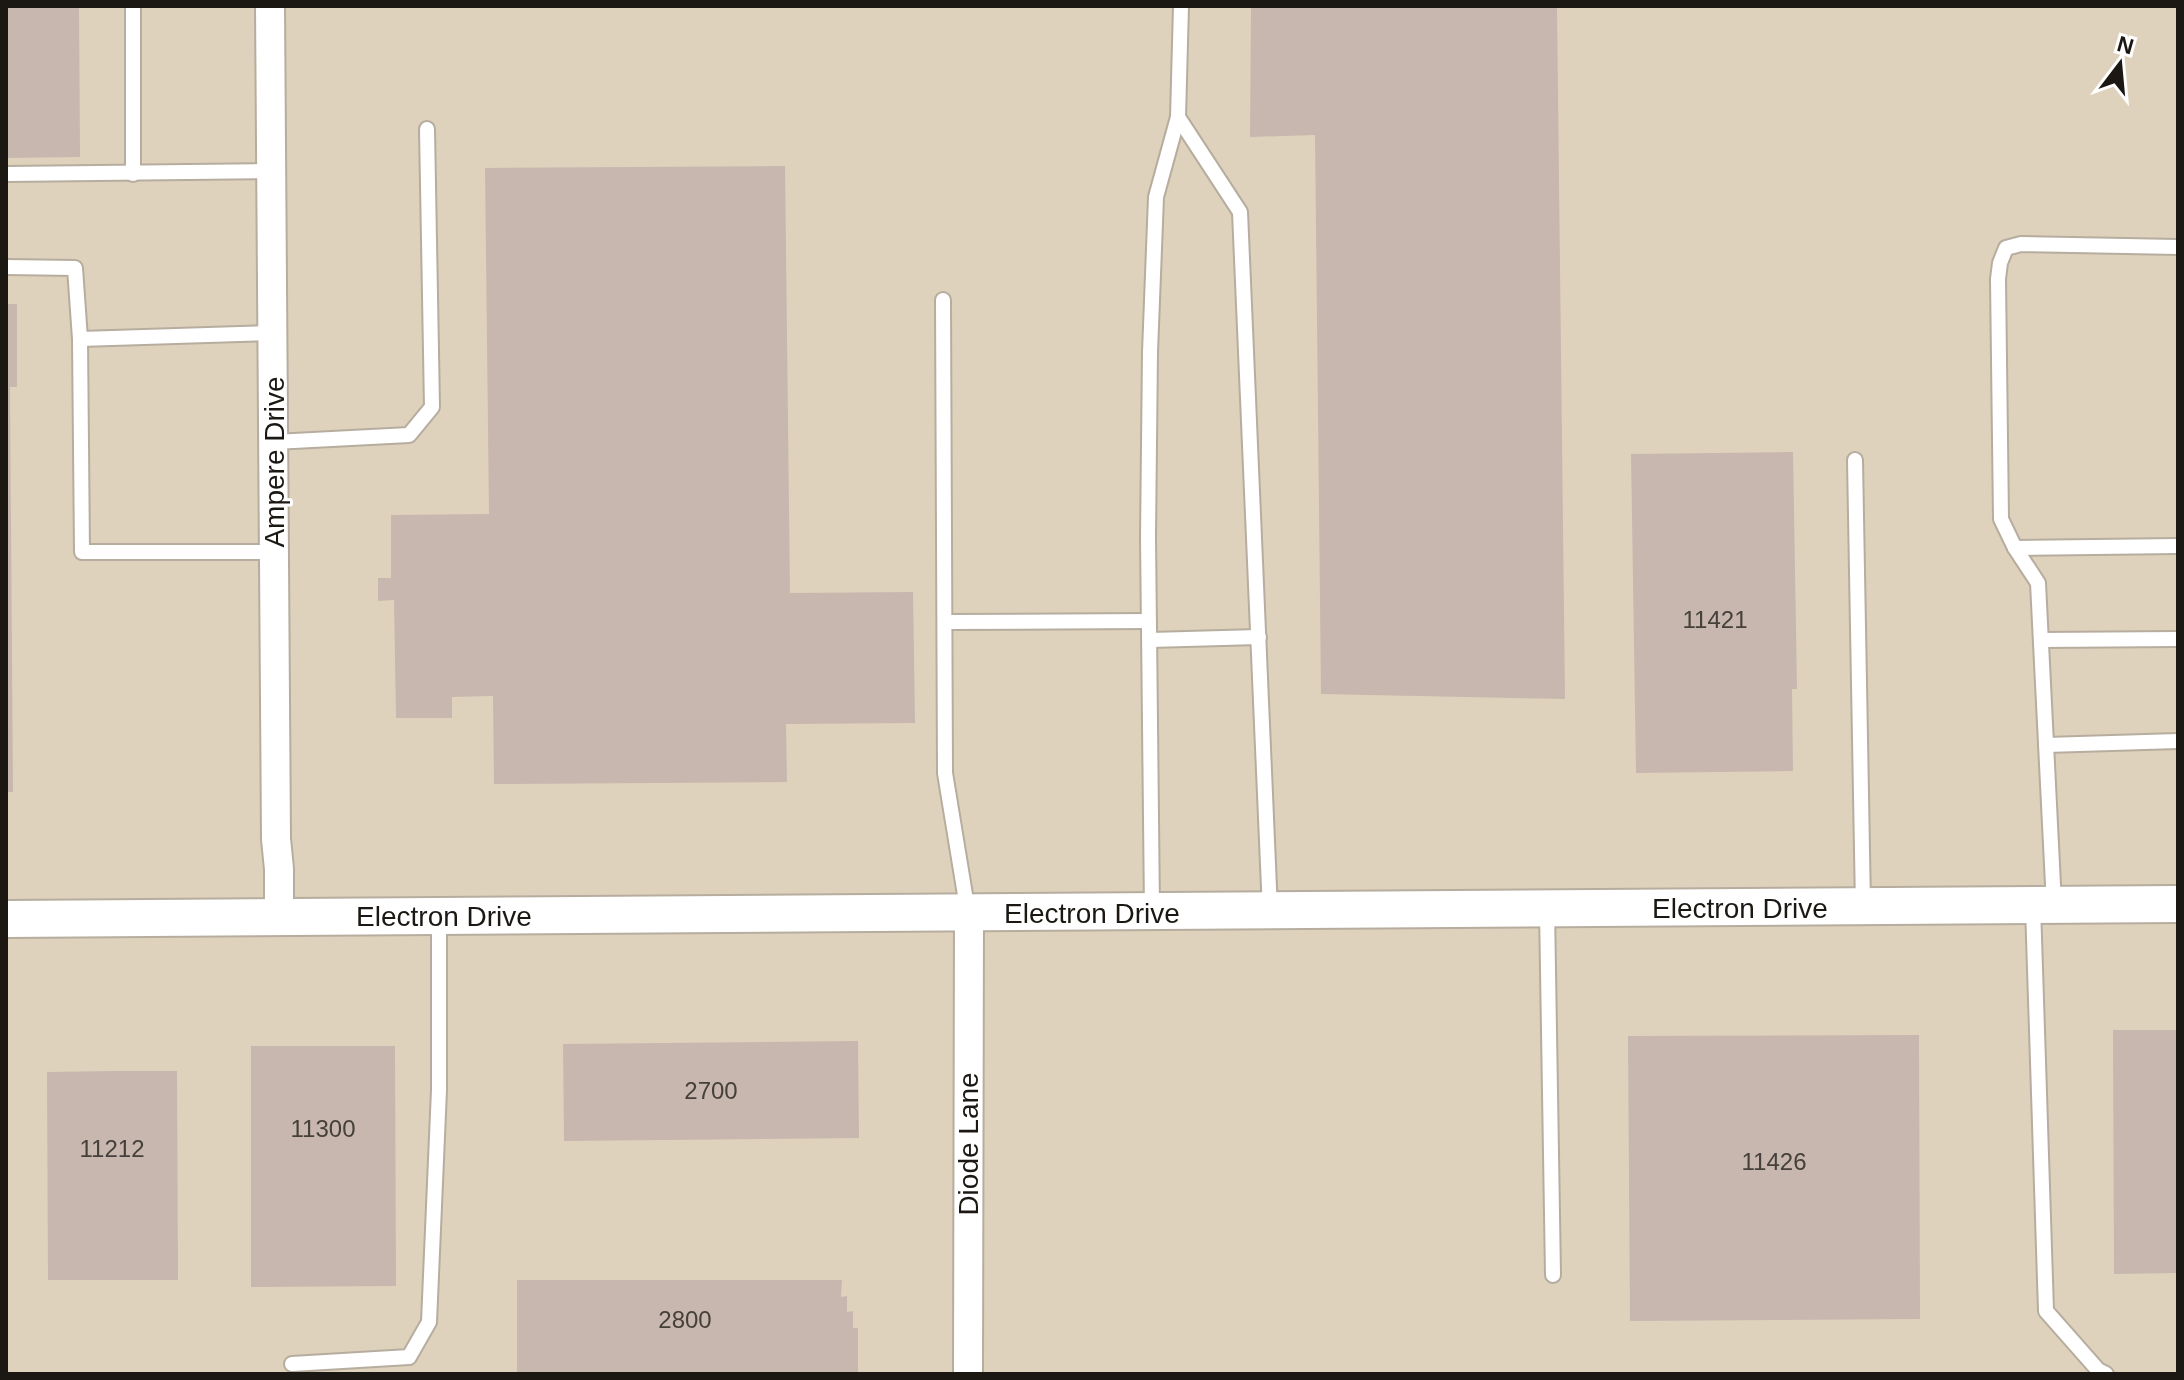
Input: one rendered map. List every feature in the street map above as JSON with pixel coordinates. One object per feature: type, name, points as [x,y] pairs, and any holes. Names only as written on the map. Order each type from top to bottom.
[{"type":"street","name":"Ampere Drive","points":[[270,6],[279,917]]},
{"type":"street","name":"Electron Drive","points":[[6,919],[2178,904]]},
{"type":"street","name":"Diode Lane","points":[[968,1374],[969,914]]},
{"type":"lane","points":[[133,6],[133,174]]},
{"type":"lane","points":[[1152,912],[1150,352],[1156,197],[1178,117],[1181,6]]},
{"type":"lane","points":[[1178,117],[1240,212],[1270,911]]},
{"type":"lane","points":[[274,442],[409,435],[432,407],[427,129]]},
{"type":"lane","points":[[6,174],[271,171]]},
{"type":"lane","points":[[2106,1374],[2098,1370],[2046,1311],[2046,745],[2038,583],[2001,519],[1998,279],[2006,248],[2021,244],[2178,247]]},
{"type":"lane","points":[[6,267],[75,268],[80,339],[82,552],[274,552]]},
{"type":"lane","points":[[943,300],[945,773],[969,914]]},
{"type":"lane","points":[[80,339],[273,333]]},
{"type":"lane","points":[[1855,460],[1863,907]]},
{"type":"lane","points":[[2015,548],[2178,546]]},
{"type":"lane","points":[[945,622],[1149,621]]},
{"type":"lane","points":[[1150,640],[1259,637]]},
{"type":"lane","points":[[2041,640],[2178,639]]},
{"type":"lane","points":[[2046,745],[2178,741]]},
{"type":"lane","points":[[1547,909],[1553,1275]]},
{"type":"lane","points":[[292,1364],[409,1357],[429,1322],[439,1090],[439,917]]},
{"type":"shaded area","points":[[6,6],[2178,6],[2178,1374],[6,1374]]},
{"type":"building","points":[[6,6],[79,6],[80,157],[6,158]]},
{"type":"building","points":[[1251,6],[1557,6],[1565,699],[1321,694],[1315,135],[1250,137]]},
{"type":"building","points":[[785,166],[790,593],[913,592],[915,723],[786,724],[787,782],[494,784],[493,696],[452,697],[452,718],[396,718],[394,600],[378,601],[378,578],[391,578],[391,515],[489,514],[485,168]]},
{"type":"building","points":[[6,304],[17,304],[17,387],[10,387],[13,792],[6,792]]},
{"type":"building","points":[[1793,452],[1797,689],[1792,689],[1793,771],[1636,773],[1631,454]]},
{"type":"building","points":[[2113,1030],[2178,1030],[2178,1273],[2114,1274]]},
{"type":"building","points":[[1919,1035],[1920,1319],[1630,1321],[1628,1036]]},
{"type":"building","points":[[858,1041],[859,1138],[564,1141],[563,1044]]},
{"type":"building","points":[[251,1046],[395,1046],[396,1286],[251,1287]]},
{"type":"building","points":[[177,1071],[178,1280],[48,1280],[47,1072]]},
{"type":"building","points":[[517,1280],[842,1280],[841,1297],[847,1296],[847,1312],[853,1311],[853,1328],[858,1328],[858,1374],[517,1374]]}]
